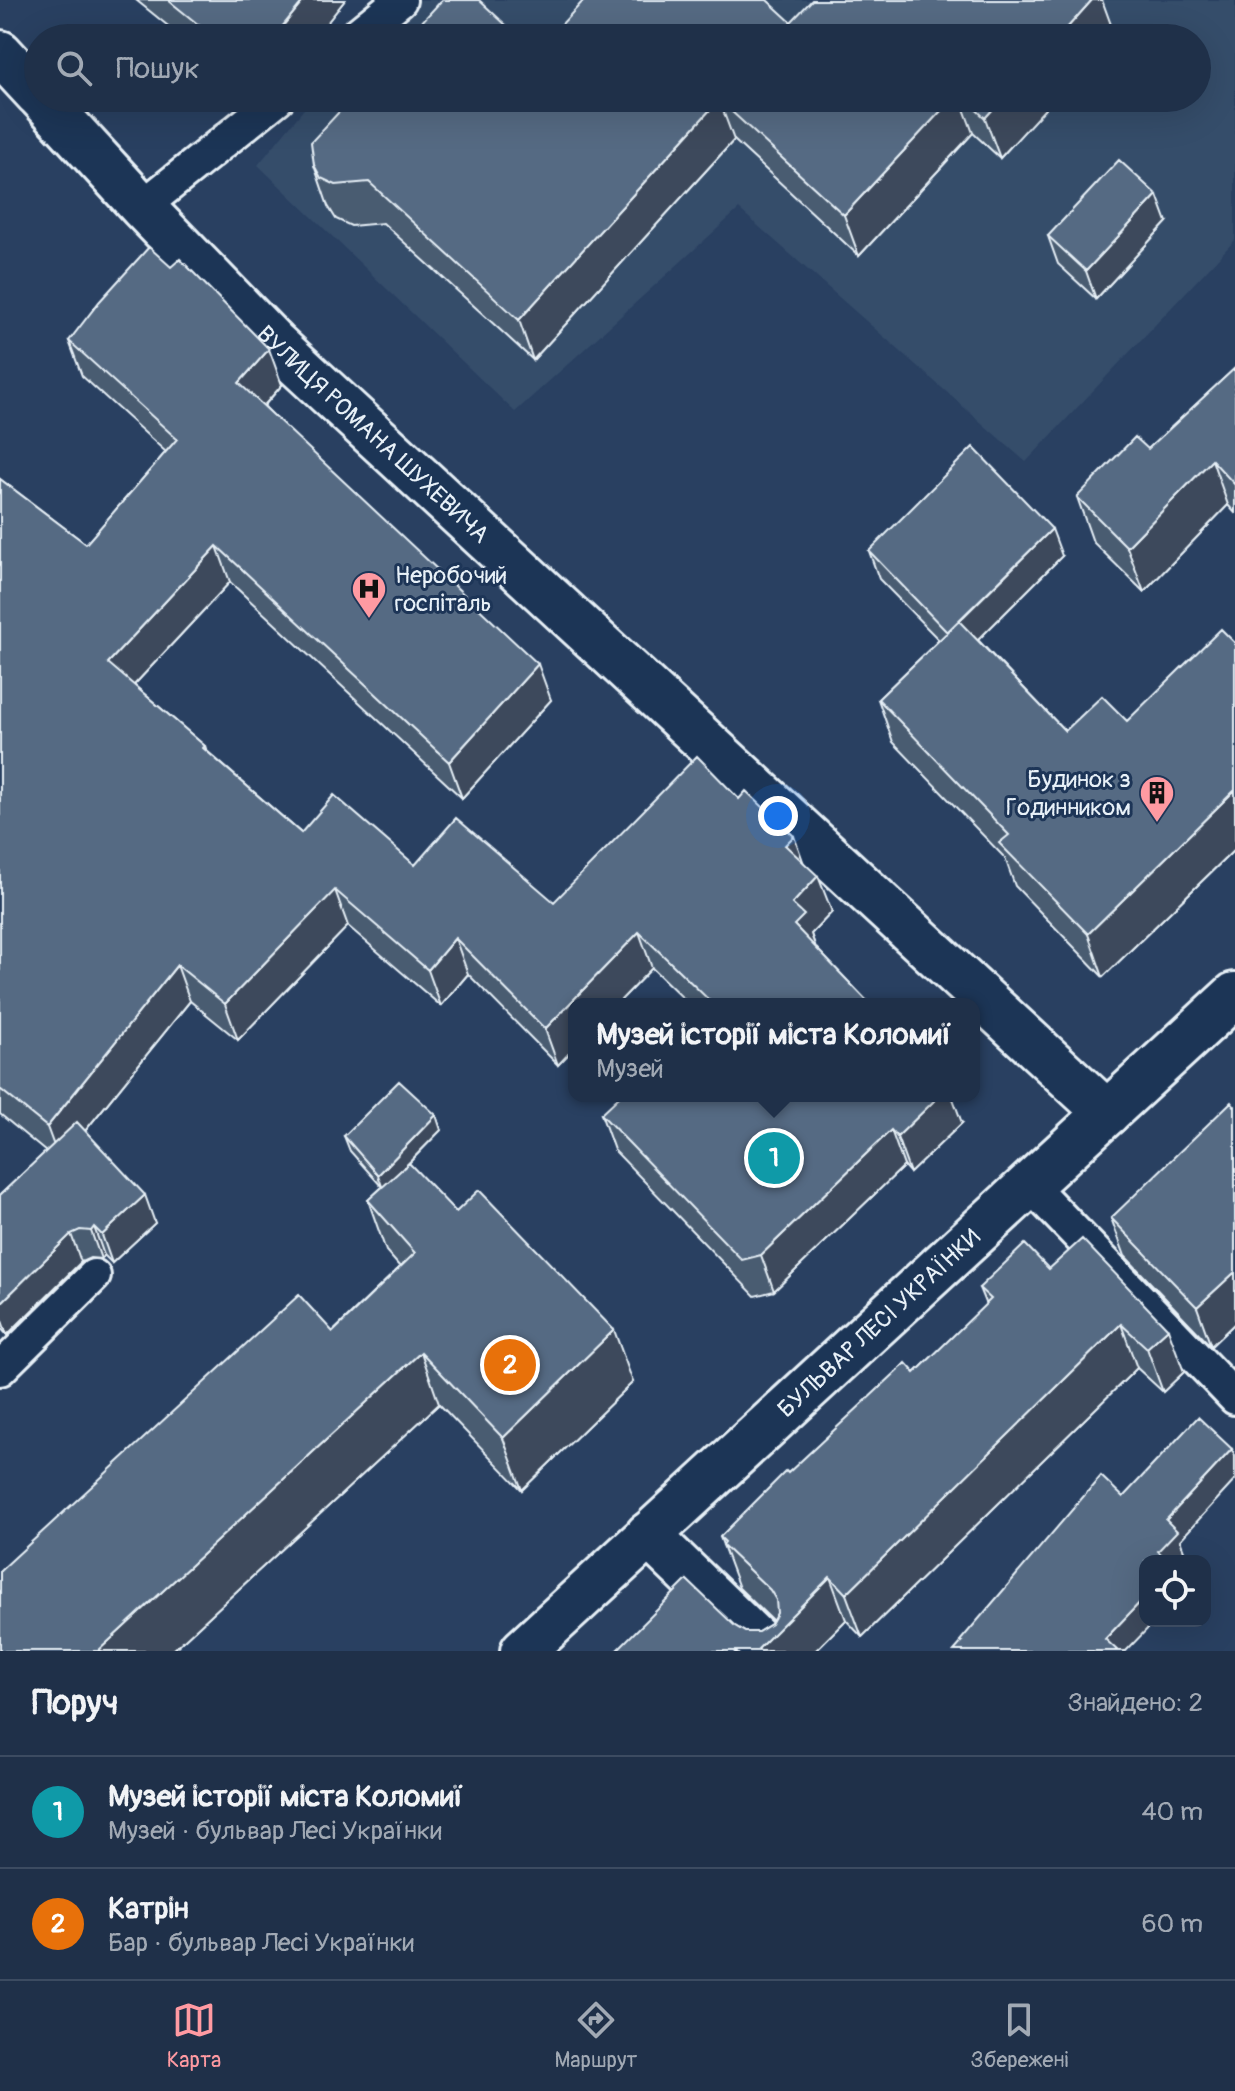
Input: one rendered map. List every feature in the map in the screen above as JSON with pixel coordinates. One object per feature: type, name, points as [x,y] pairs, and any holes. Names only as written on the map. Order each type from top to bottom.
[{"type":"street","name":"ВУЛИЦЯ РОМАНА ШУХЕВИЧА","points":[[0,53],[24,79]]},
{"type":"street","name":"ВУЛИЦЯ РОМАНА ШУХЕВИЧА","points":[[55,112],[275,344],[1107,1113]]},
{"type":"street","name":"БУЛЬВАР ЛЕСІ УКРАЇНКИ","points":[[523,1651],[1235,995]]},
{"type":"street","points":[[648,1535],[768,1651]]},
{"type":"lane","points":[[370,24],[400,0]]},
{"type":"lane","points":[[142,207],[261,112]]},
{"type":"lane","points":[[1030,1185],[1235,1398]]},
{"type":"lane","points":[[0,1369],[94,1276]]},
{"type":"shaded area","points":[[394,0],[1235,0],[1235,240],[1026,462],[739,209],[515,412],[258,165],[302,112],[1211,112],[1211,24],[374,24]]},
{"type":"building","points":[[168,0],[304,0],[284,24],[198,24]]},
{"type":"building","points":[[442,0],[479,0],[505,24],[420,24]]},
{"type":"building","points":[[584,0],[767,0],[791,22],[812,0],[1092,0],[1071,24],[562,24]]},
{"type":"building","points":[[339,112],[708,112],[519,320],[369,182],[336,185],[321,178],[314,165],[311,142]]},
{"type":"building","points":[[732,112],[940,112],[844,215]]},
{"type":"building","points":[[1119,160],[1157,195],[1086,271],[1048,236]]},
{"type":"building","points":[[149,247],[171,267],[180,259],[269,349],[239,383],[538,664],[449,762],[217,546],[108,663],[301,833],[334,795],[415,865],[456,818],[554,902],[697,756],[739,799],[746,791],[794,836],[785,845],[818,876],[792,904],[804,915],[794,925],[864,998],[707,998],[639,932],[575,998],[568,998],[568,1005],[545,1029],[455,938],[428,970],[335,890],[225,1004],[177,965],[47,1127],[0,1089],[0,479],[86,544],[177,439],[69,341],[99,302]]},
{"type":"building","points":[[1235,368],[1235,485],[1212,460],[1127,547],[1077,497],[1135,437],[1148,449]]},
{"type":"building","points":[[973,447],[1052,529],[947,632],[869,551]]},
{"type":"building","points":[[959,621],[1065,731],[1102,696],[1127,721],[1221,629],[1235,643],[1235,790],[1088,934],[999,843],[1009,835],[878,699]]},
{"type":"building","points":[[399,1081],[436,1115],[378,1175],[344,1136]]},
{"type":"building","points":[[614,1102],[933,1102],[897,1137],[891,1130],[761,1255],[742,1260],[601,1114]]},
{"type":"building","points":[[1231,1102],[1235,1107],[1235,1272],[1197,1307],[1111,1218]]},
{"type":"building","points":[[77,1122],[145,1195],[102,1235],[94,1227],[91,1231],[80,1230],[71,1234],[0,1304],[0,1195]]},
{"type":"building","points":[[409,1163],[456,1212],[479,1190],[614,1330],[503,1438],[421,1352],[98,1651],[0,1651],[0,1571],[299,1295],[333,1332],[415,1253],[368,1200]]},
{"type":"building","points":[[1082,1239],[1168,1329],[1147,1348],[1121,1324],[846,1594],[830,1577],[758,1649],[760,1651],[617,1650],[687,1580],[745,1632],[758,1632],[771,1624],[777,1613],[776,1600],[770,1590],[723,1545],[725,1542],[720,1537],[786,1471],[788,1473],[906,1363],[915,1373],[991,1299],[979,1288],[1025,1244],[1049,1269]]},
{"type":"building","points":[[1198,1417],[1232,1449],[1166,1520],[1177,1531],[1158,1551],[1162,1555],[1139,1555],[1139,1603],[1105,1639],[1118,1651],[954,1651],[1101,1476],[1123,1497]]},
{"type":"place","name":"Неробочий госпіталь","points":[[369,620]]},
{"type":"place","name":"Будинок з Годинником","points":[[1157,824]]},
{"type":"place","name":"Музей історії міста Коломиї","points":[[774,1158]]},
{"type":"place","name":"Катрін","points":[[510,1365]]}]
